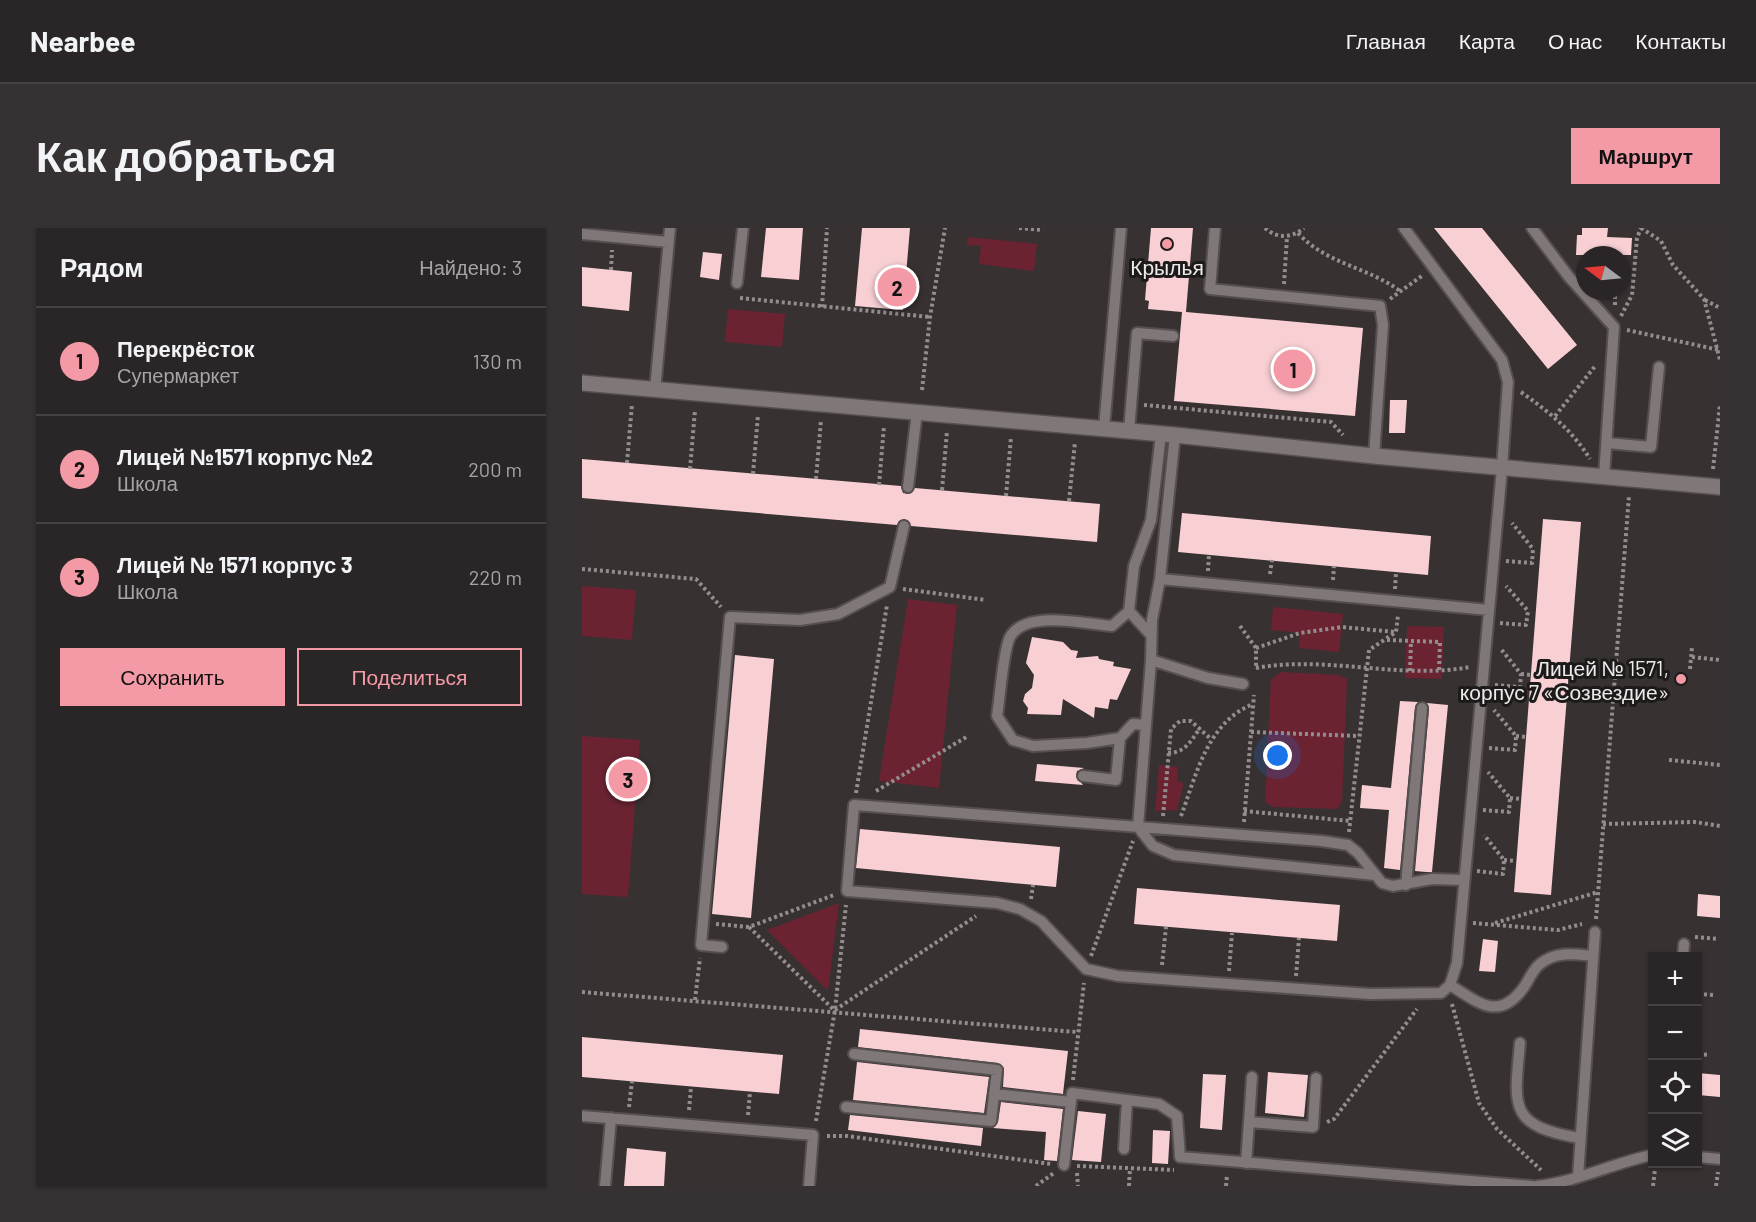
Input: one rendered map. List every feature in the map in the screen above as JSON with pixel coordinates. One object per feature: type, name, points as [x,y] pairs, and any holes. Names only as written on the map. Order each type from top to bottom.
[{"type":"street","points":[[582,383],[1168,434],[1604,477],[1716,481]]},
{"type":"lane","points":[[655,390],[670,228]]},
{"type":"lane","points":[[737,283],[743,228]]},
{"type":"lane","points":[[1104,429],[1121,228]]},
{"type":"lane","points":[[1215,228],[1210,289],[1380,306],[1383,325],[1374,456]]},
{"type":"lane","points":[[1404,228],[1502,360],[1508,382],[1457,963],[1450,985],[1441,993],[1370,994],[1118,976],[1086,969],[1041,921],[1020,909],[997,903],[847,891],[854,804],[1138,827],[1176,828],[1348,844],[1382,883],[1406,885],[1464,875]]},
{"type":"lane","points":[[1532,228],[1569,277],[1614,327],[1604,477]]},
{"type":"lane","points":[[582,234],[668,242]]},
{"type":"lane","points":[[1129,431],[1137,333],[1173,336]]},
{"type":"lane","points":[[1607,443],[1651,447],[1659,367]]},
{"type":"lane","points":[[908,487],[917,412]]},
{"type":"lane","points":[[1168,434],[1160,579],[1151,635],[1138,827],[1153,846],[1174,855],[1375,875]]},
{"type":"lane","points":[[1120,738],[1087,743],[1033,746],[1013,740],[997,716],[1009,639],[1018,626],[1042,619],[1112,626],[1129,611],[1134,566],[1151,520],[1168,434]]},
{"type":"lane","points":[[722,947],[701,945],[730,617],[800,620],[838,614],[890,587],[904,526]]},
{"type":"lane","points":[[1160,579],[1489,610]]},
{"type":"lane","points":[[1129,611],[1151,635]]},
{"type":"lane","points":[[1151,660],[1208,678],[1243,684]]},
{"type":"lane","points":[[1406,885],[1422,708]]},
{"type":"lane","points":[[1083,776],[1116,780],[1120,738],[1133,724],[1146,725]]},
{"type":"lane","points":[[1578,1177],[1595,932]]},
{"type":"lane","points":[[1683,952],[1684,944]]},
{"type":"lane","points":[[1450,985],[1478,1003],[1496,1008],[1514,1001],[1539,964],[1562,954],[1593,956]]},
{"type":"lane","points":[[1520,1043],[1516,1093],[1519,1111],[1532,1124],[1557,1134],[1580,1138]]},
{"type":"lane","points":[[846,1107],[991,1121],[998,1070],[854,1054]]},
{"type":"lane","points":[[1246,1163],[1252,1077]]},
{"type":"lane","points":[[1249,1122],[1313,1127],[1316,1078]]},
{"type":"lane","points":[[994,1094],[1127,1100],[1159,1104],[1177,1116],[1180,1157],[1532,1186]]},
{"type":"lane","points":[[1064,1165],[1072,1097]]},
{"type":"lane","points":[[1124,1149],[1127,1100]]},
{"type":"lane","points":[[582,1116],[813,1135],[809,1186]]},
{"type":"lane","points":[[605,1186],[611,1118]]},
{"type":"lane","points":[[1537,1186],[1557,1184],[1621,1161],[1648,1156]]},
{"type":"lane","points":[[1702,1157],[1720,1159]]},
{"type":"path","points":[[822,307],[827,228]]},
{"type":"path","points":[[922,390],[930,317],[945,228]]},
{"type":"path","points":[[1019,228],[1042,230]]},
{"type":"path","points":[[1266,228],[1278,236],[1287,237],[1304,228]]},
{"type":"path","points":[[1720,308],[1704,299],[1673,265],[1661,241],[1641,228],[1637,238],[1632,295],[1614,327],[1720,350]]},
{"type":"path","points":[[1298,233],[1308,244],[1334,261],[1383,279],[1400,291]]},
{"type":"path","points":[[1283,296],[1287,237]]},
{"type":"path","points":[[1380,306],[1434,266]]},
{"type":"path","points":[[737,283],[737,294],[743,300],[930,317]]},
{"type":"path","points":[[1704,299],[1720,350],[1720,360]]},
{"type":"path","points":[[1556,416],[1594,369],[1599,358]]},
{"type":"path","points":[[1508,382],[1556,416],[1577,439],[1593,465]]},
{"type":"path","points":[[627,463],[632,402]]},
{"type":"path","points":[[1716,481],[1720,405]]},
{"type":"path","points":[[690,469],[695,408]]},
{"type":"path","points":[[753,474],[758,413]]},
{"type":"path","points":[[816,479],[821,419]]},
{"type":"path","points":[[879,485],[885,420]]},
{"type":"path","points":[[942,490],[947,430]]},
{"type":"path","points":[[1006,495],[1011,435]]},
{"type":"path","points":[[1068,501],[1075,441]]},
{"type":"path","points":[[1595,932],[1631,479]]},
{"type":"path","points":[[1498,507],[1533,549],[1541,550]]},
{"type":"path","points":[[1493,565],[1532,563],[1533,549]]},
{"type":"path","points":[[1487,627],[1526,625],[1528,611],[1493,565]]},
{"type":"path","points":[[582,569],[696,579],[730,617]]},
{"type":"path","points":[[854,804],[890,587],[986,600]]},
{"type":"path","points":[[1348,844],[1369,650],[1396,632],[1400,602]]},
{"type":"path","points":[[1528,611],[1536,612]]},
{"type":"path","points":[[1240,626],[1256,648],[1255,680]]},
{"type":"path","points":[[1256,648],[1300,633],[1342,627],[1396,632]]},
{"type":"path","points":[[1481,689],[1520,687],[1521,674],[1487,627]]},
{"type":"path","points":[[1386,640],[1440,642],[1439,672]]},
{"type":"path","points":[[1410,671],[1411,641]]},
{"type":"path","points":[[1690,669],[1692,647]]},
{"type":"path","points":[[1692,657],[1720,660]]},
{"type":"path","points":[[1256,668],[1284,663],[1439,672],[1484,664]]},
{"type":"path","points":[[1521,674],[1531,675]]},
{"type":"path","points":[[1476,752],[1515,750],[1516,736],[1481,689]]},
{"type":"path","points":[[1243,835],[1254,692]]},
{"type":"path","points":[[1176,828],[1211,739],[1230,716],[1253,704]]},
{"type":"path","points":[[1163,811],[1171,729],[1180,721],[1191,721],[1211,739]]},
{"type":"path","points":[[1168,753],[1177,753],[1187,747],[1200,728]]},
{"type":"path","points":[[1251,732],[1359,736]]},
{"type":"path","points":[[854,804],[968,736]]},
{"type":"path","points":[[1516,736],[1526,737]]},
{"type":"path","points":[[1470,813],[1509,812],[1510,798],[1476,752]]},
{"type":"path","points":[[1669,760],[1720,765]]},
{"type":"path","points":[[1510,798],[1521,799]]},
{"type":"path","points":[[1244,811],[1350,821]]},
{"type":"path","points":[[1464,875],[1503,873],[1504,860],[1470,813]]},
{"type":"path","points":[[1603,824],[1695,822],[1720,826]]},
{"type":"path","points":[[1072,1097],[1077,1032],[1086,969],[1138,827]]},
{"type":"path","points":[[1504,860],[1516,861]]},
{"type":"path","points":[[703,924],[749,927],[847,891],[835,1010],[813,1135],[847,1136],[1064,1165]]},
{"type":"path","points":[[1492,924],[1598,892]]},
{"type":"path","points":[[835,1010],[997,903]]},
{"type":"path","points":[[1460,922],[1558,930],[1576,927],[1596,917]]},
{"type":"path","points":[[749,927],[835,1010]]},
{"type":"path","points":[[1161,980],[1166,927]]},
{"type":"path","points":[[1228,984],[1232,933]]},
{"type":"path","points":[[1295,989],[1299,938]]},
{"type":"path","points":[[696,1000],[701,945]]},
{"type":"path","points":[[1450,985],[1456,1019],[1479,1103],[1497,1128],[1557,1184]]},
{"type":"path","points":[[582,992],[835,1010],[1077,1032]]},
{"type":"path","points":[[1313,1127],[1322,1126],[1334,1119],[1375,1061],[1429,994]]},
{"type":"path","points":[[1702,994],[1714,995]]},
{"type":"path","points":[[1702,1054],[1710,1055]]},
{"type":"path","points":[[628,1120],[632,1081]]},
{"type":"path","points":[[687,1125],[691,1087]]},
{"type":"path","points":[[746,1130],[750,1092]]},
{"type":"path","points":[[1078,1186],[1076,1166],[1176,1170],[1180,1157]]},
{"type":"path","points":[[1036,1186],[1064,1165]]},
{"type":"path","points":[[1129,1186],[1130,1168]]},
{"type":"path","points":[[1653,1186],[1655,1168]]},
{"type":"shaded area","points":[[968,237],[1037,244],[1034,271],[979,264],[981,246],[967,245]]},
{"type":"shaded area","points":[[728,309],[785,314],[782,347],[725,342]]},
{"type":"shaded area","points":[[582,586],[636,590],[632,640],[582,636]]},
{"type":"shaded area","points":[[908,599],[957,605],[939,788],[879,781]]},
{"type":"shaded area","points":[[1273,607],[1343,614],[1339,652],[1299,648],[1300,633],[1271,630]]},
{"type":"shaded area","points":[[1407,626],[1444,627],[1442,679],[1405,678]]},
{"type":"shaded area","points":[[1281,672],[1339,675],[1347,679],[1342,802],[1337,809],[1274,807],[1265,802],[1271,679]]},
{"type":"shaded area","points":[[582,736],[640,740],[628,897],[582,894]]},
{"type":"shaded area","points":[[1159,765],[1178,767],[1177,781],[1184,783],[1177,810],[1155,811]]},
{"type":"shaded area","points":[[839,903],[828,991],[767,930]]},
{"type":"building","points":[[766,228],[803,228],[799,280],[761,277]]},
{"type":"building","points":[[862,228],[910,228],[903,310],[855,306]]},
{"type":"building","points":[[1151,228],[1193,228],[1186,312],[1363,328],[1355,416],[1174,401],[1182,312],[1148,309],[1149,301],[1145,300]]},
{"type":"building","points":[[1434,228],[1482,228],[1577,345],[1548,369]]},
{"type":"building","points":[[1582,228],[1608,228],[1607,237],[1632,238],[1631,255],[1630,246],[1576,246],[1577,235],[1582,235]]},
{"type":"building","points":[[703,252],[722,254],[719,280],[700,277]]},
{"type":"building","points":[[582,267],[632,272],[629,311],[582,306]]},
{"type":"building","points":[[1390,400],[1407,400],[1405,433],[1389,433]]},
{"type":"building","points":[[582,459],[901,486],[903,493],[908,494],[915,488],[1100,504],[1097,542],[911,526],[905,519],[899,521],[897,525],[582,498]]},
{"type":"building","points":[[1182,513],[1431,536],[1428,575],[1178,552]]},
{"type":"building","points":[[1543,519],[1581,522],[1551,895],[1514,892]]},
{"type":"building","points":[[1032,637],[1063,642],[1071,650],[1078,651],[1076,658],[1098,656],[1099,659],[1114,662],[1113,666],[1131,669],[1117,700],[1110,699],[1108,709],[1095,707],[1094,718],[1063,699],[1061,715],[1027,714],[1028,708],[1023,701],[1025,694],[1032,688],[1034,675],[1026,663]]},
{"type":"building","points":[[735,655],[774,659],[751,918],[712,914]]},
{"type":"building","points":[[1400,701],[1418,702],[1415,707],[1400,870],[1384,868],[1389,810],[1360,808],[1362,785],[1391,788]]},
{"type":"building","points":[[1427,703],[1448,705],[1432,872],[1415,871],[1429,709]]},
{"type":"building","points":[[1037,764],[1084,768],[1077,771],[1076,776],[1083,785],[1035,781]]},
{"type":"building","points":[[860,829],[1060,847],[1056,887],[856,868]]},
{"type":"building","points":[[1137,888],[1340,905],[1337,941],[1134,924]]},
{"type":"building","points":[[1698,894],[1720,896],[1720,918],[1697,916]]},
{"type":"building","points":[[1483,939],[1498,941],[1495,972],[1479,971]]},
{"type":"building","points":[[860,1029],[1068,1051],[1063,1094],[1003,1087],[1004,1068],[998,1063],[858,1047]]},
{"type":"building","points":[[582,1037],[783,1055],[779,1094],[582,1077]]},
{"type":"building","points":[[857,1062],[989,1077],[984,1113],[853,1100]]},
{"type":"building","points":[[1268,1072],[1308,1075],[1304,1117],[1265,1113]]},
{"type":"building","points":[[1702,1073],[1720,1075],[1720,1097],[1702,1095]]},
{"type":"building","points":[[1203,1074],[1226,1075],[1222,1130],[1200,1128]]},
{"type":"building","points":[[1001,1102],[1063,1109],[1057,1161],[1044,1160],[1046,1132],[993,1128],[998,1122]]},
{"type":"building","points":[[1078,1111],[1106,1114],[1101,1162],[1072,1160]]},
{"type":"building","points":[[850,1115],[983,1128],[981,1146],[848,1130]]},
{"type":"building","points":[[1153,1130],[1170,1131],[1168,1164],[1152,1163]]},
{"type":"building","points":[[627,1148],[666,1152],[664,1186],[624,1186]]},
{"type":"place","name":"Крылья","points":[[1167,244]]},
{"type":"place","name":"Лицей №1571 корпус №2","points":[[897,287]]},
{"type":"place","name":"Перекрёсток","points":[[1293,369]]},
{"type":"place","name":"Лицей № 1571, корпус 7 «Созвездие»","points":[[1681,679]]},
{"type":"place","name":"Лицей № 1571 корпус 3","points":[[628,779]]}]
